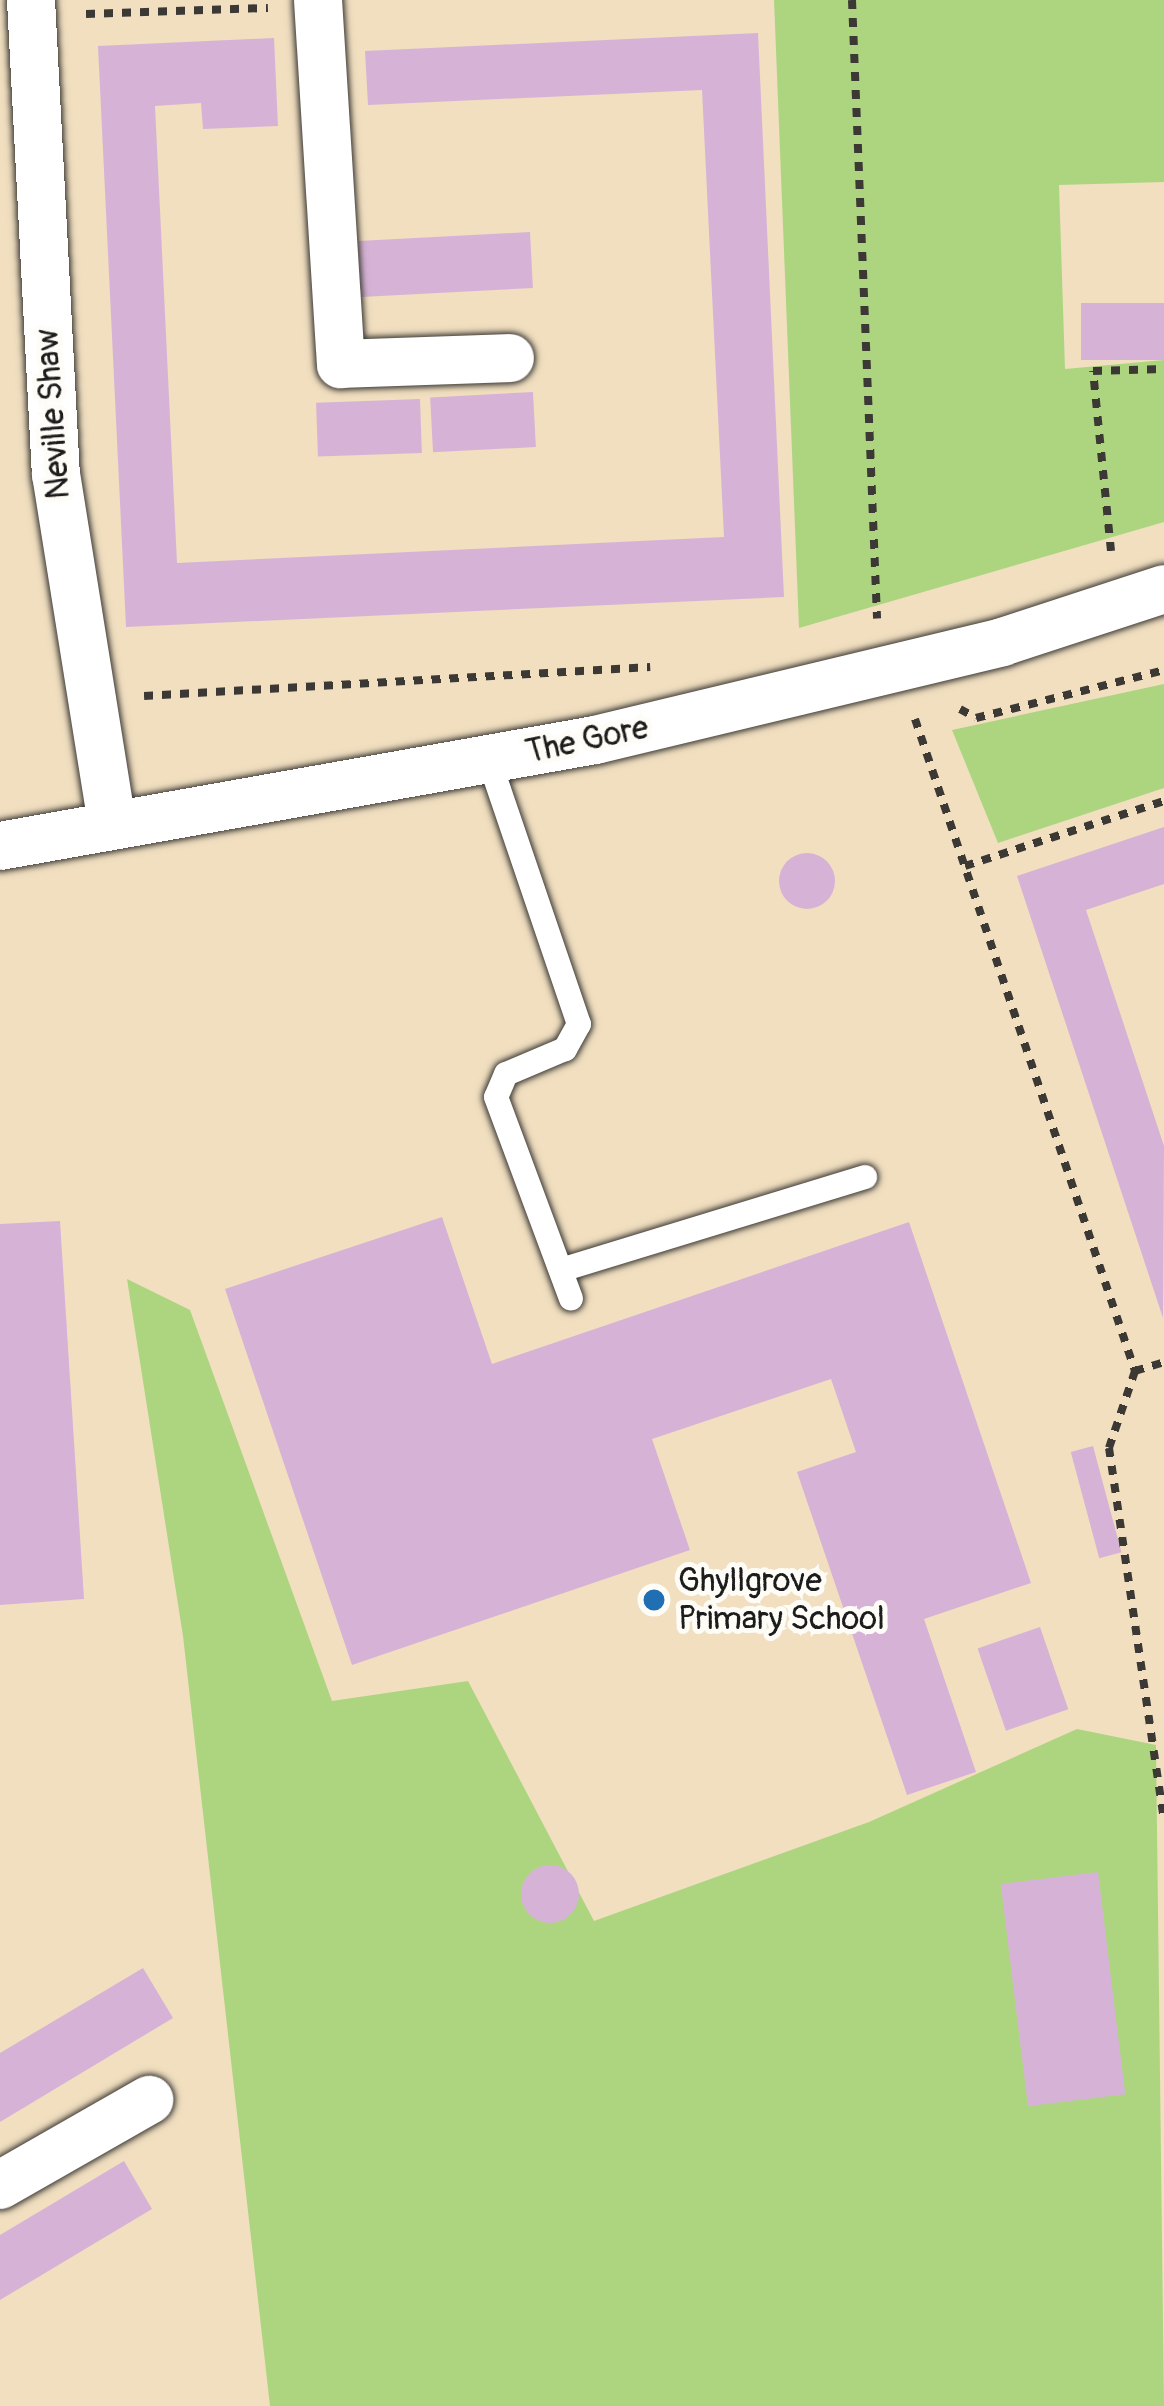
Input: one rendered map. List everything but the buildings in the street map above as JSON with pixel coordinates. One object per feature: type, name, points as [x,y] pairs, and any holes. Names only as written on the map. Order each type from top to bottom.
[{"type":"street","points":[[300,7],[341,364],[510,358]]},
{"type":"street","name":"Neville Shaw","points":[[51,12],[56,474],[112,825]]},
{"type":"street","name":"The Gore","points":[[0,846],[489,760],[980,647],[1164,589]]},
{"type":"street","points":[[0,2185],[148,2100]]},
{"type":"lane","points":[[489,760],[580,1024],[565,1049],[506,1074],[496,1097],[571,1299]]},
{"type":"lane","points":[[562,1270],[865,1177]]},
{"type":"path","points":[[852,0],[878,629],[856,634]]},
{"type":"path","points":[[51,12],[300,7]]},
{"type":"path","points":[[1112,558],[1093,371],[1164,369]]},
{"type":"path","points":[[136,696],[674,665]]},
{"type":"path","points":[[630,685],[653,680]]},
{"type":"path","points":[[913,712],[1135,1371],[1108,1448],[1164,1819]]},
{"type":"path","points":[[964,866],[1164,801]]},
{"type":"path","points":[[1135,1371],[1164,1362]]},
{"type":"green space","points":[[774,0],[1164,0],[1164,182],[1059,185],[1065,369],[1164,360],[1164,522],[799,628]]},
{"type":"green space","points":[[1164,684],[1164,788],[998,843],[952,730]]},
{"type":"green space","points":[[127,1279],[190,1310],[332,1701],[468,1681],[594,1921],[869,1822],[1077,1729],[1156,1745],[1164,2406],[270,2406],[183,1636]]},
{"type":"place","name":"Ghyllgrove Primary School","points":[[654,1600]]}]
